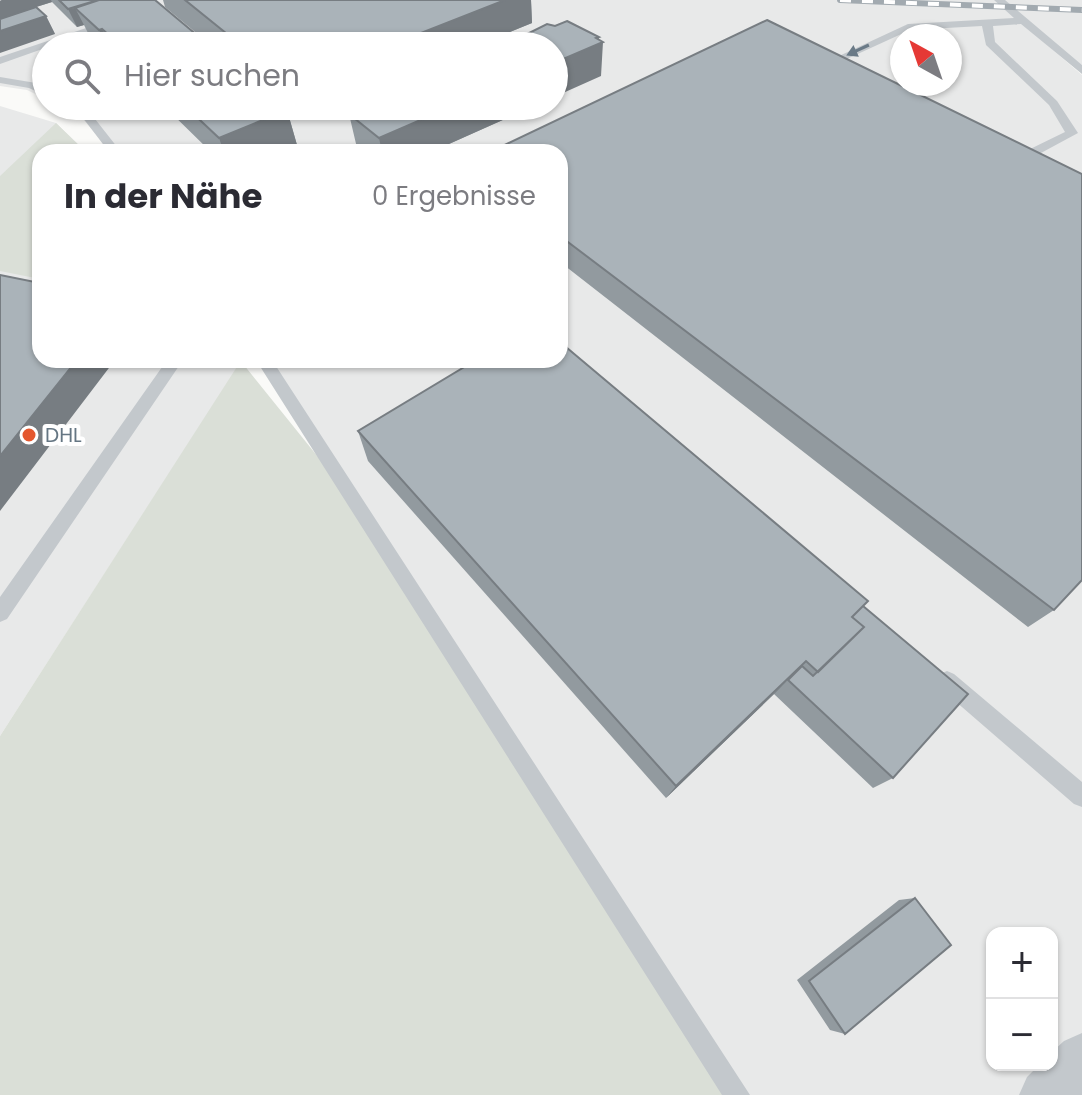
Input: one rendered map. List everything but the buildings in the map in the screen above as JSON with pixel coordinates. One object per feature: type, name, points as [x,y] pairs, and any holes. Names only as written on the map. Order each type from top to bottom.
[{"type":"street","points":[[1045,1095],[1082,1059]]},
{"type":"lane","points":[[999,0],[1082,71]]},
{"type":"lane","points":[[83,32],[126,17]]},
{"type":"lane","points":[[843,70],[829,63],[908,27],[1022,21]]},
{"type":"lane","points":[[987,22],[990,43],[1053,103],[1072,133],[1024,157],[997,144]]},
{"type":"lane","points":[[0,61],[32,50]]},
{"type":"lane","points":[[0,80],[32,85]]},
{"type":"lane","points":[[90,120],[109,144]]},
{"type":"lane","points":[[0,613],[169,368]]},
{"type":"lane","points":[[269,368],[737,1095]]},
{"type":"lane","points":[[936,672],[1082,796]]},
{"type":"shaded area","points":[[0,0],[1082,0],[1082,65],[1018,20],[1082,75],[1082,1051],[1037,1095],[740,1095],[272,368],[568,368],[568,144],[104,144],[84,120],[568,120],[568,32],[32,32],[32,92],[0,86]]},
{"type":"shaded area","points":[[0,106],[32,116],[32,120],[56,123],[78,144],[32,144],[32,368],[237,368],[0,736]]},
{"type":"shaded area","points":[[56,123],[78,144],[34,144]]},
{"type":"shaded area","points":[[32,146],[32,277],[0,271],[0,176]]},
{"type":"shaded area","points":[[236,368],[246,368],[339,483],[732,1095],[0,1095],[0,736]]},
{"type":"railway","points":[[840,0],[1082,10]]},
{"type":"place","name":"DHL","points":[[29,435]]}]
